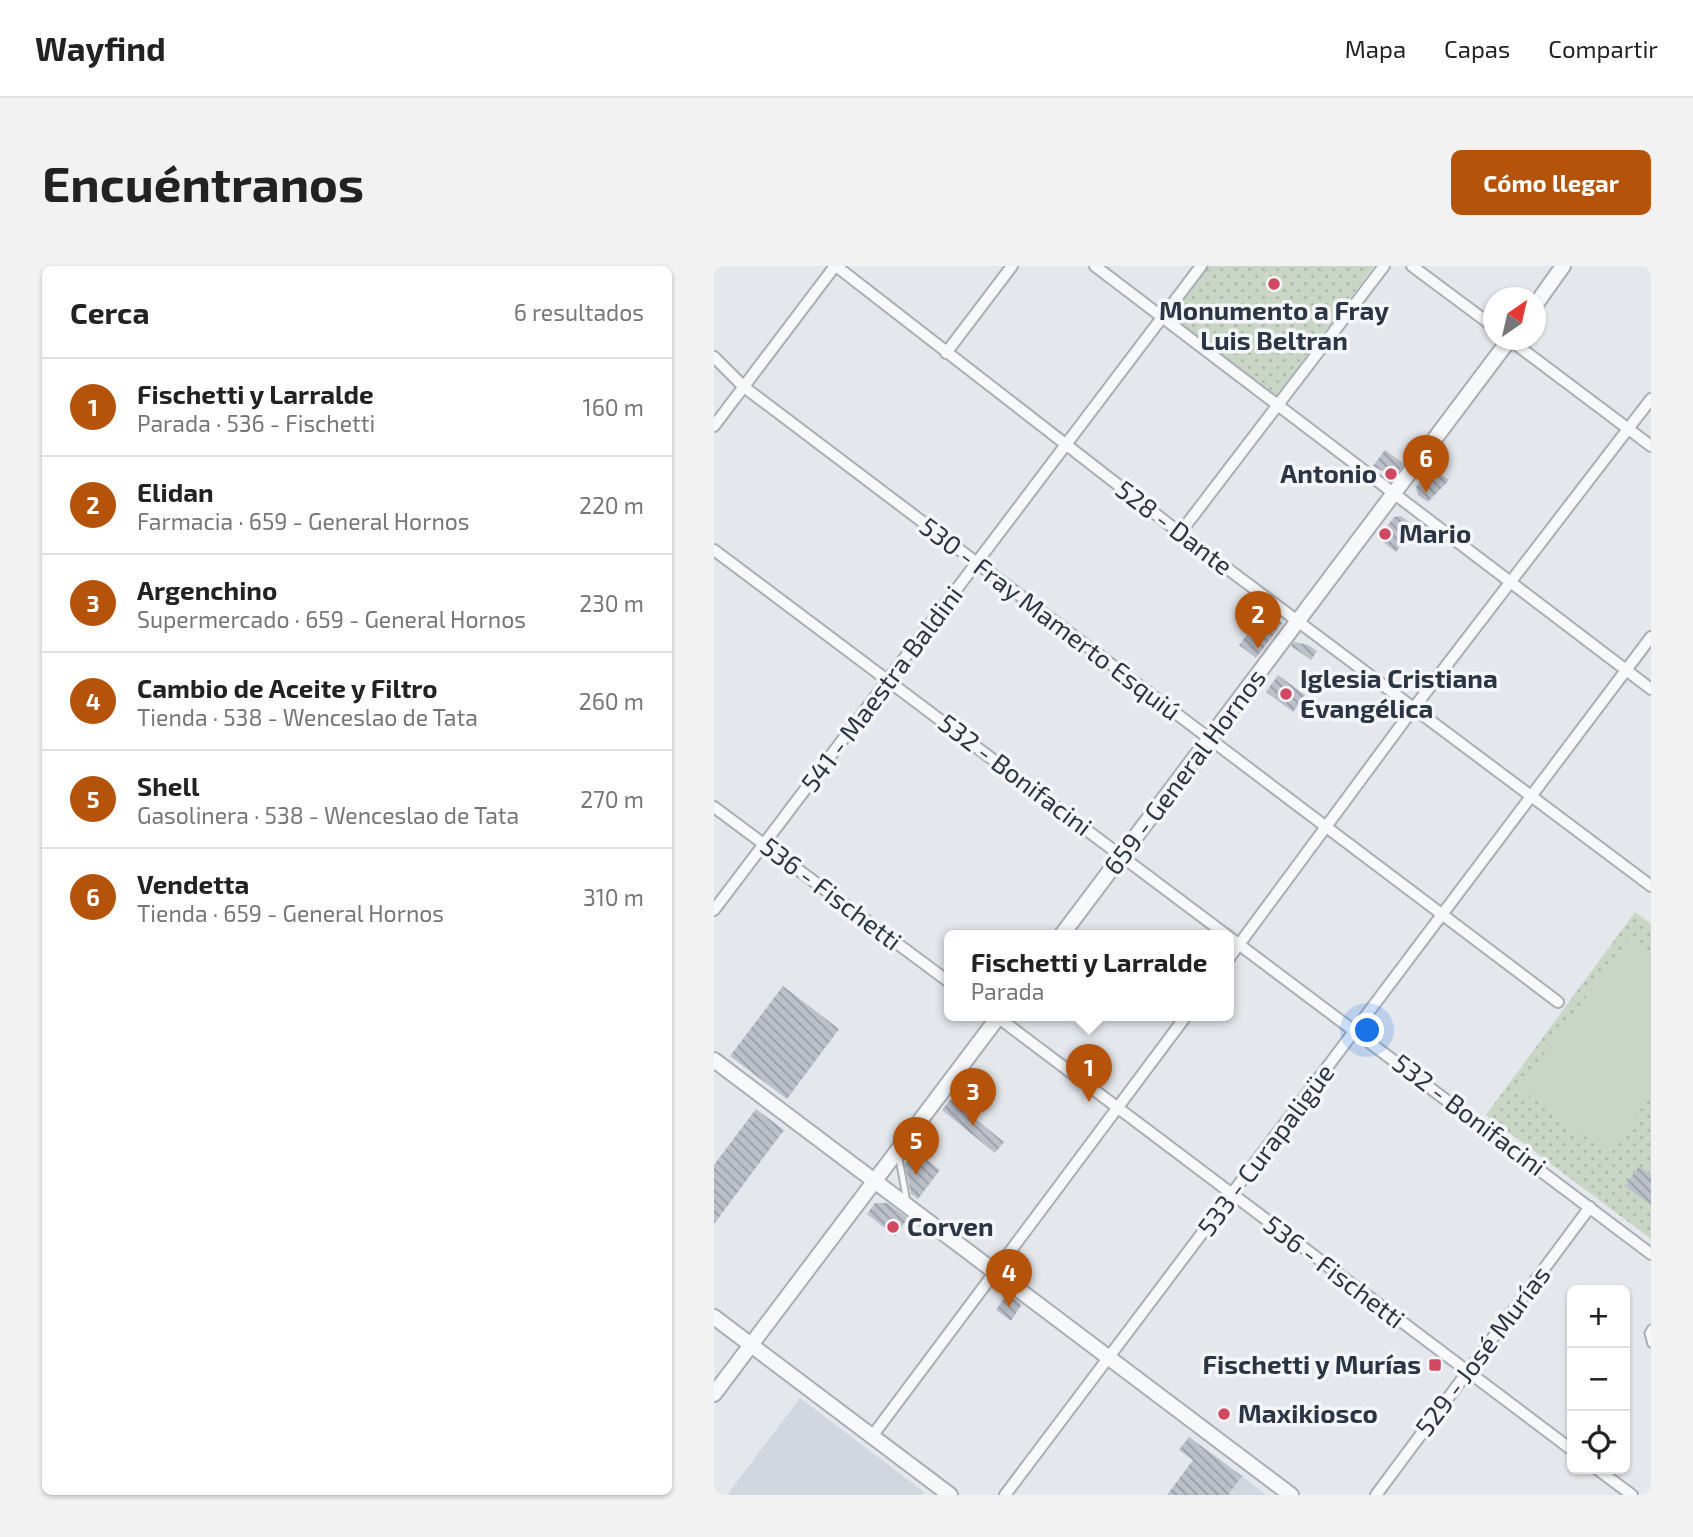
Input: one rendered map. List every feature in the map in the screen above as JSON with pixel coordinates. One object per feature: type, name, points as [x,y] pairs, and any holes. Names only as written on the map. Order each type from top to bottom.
[{"type":"street","name":"528 - Dante","points":[[835,266],[1180,533],[1531,798],[1651,885]]},
{"type":"street","points":[[714,426],[835,266]]},
{"type":"street","points":[[946,353],[1012,266]]},
{"type":"street","points":[[1095,266],[1651,689]]},
{"type":"street","name":"541 - Maestra Baldini","points":[[714,910],[1201,266]]},
{"type":"street","points":[[1180,533],[1384,266]]},
{"type":"street","points":[[1412,266],[1483,319]]},
{"type":"street","points":[[1546,289],[1563,266]]},
{"type":"street","name":"659 - General Hornos","points":[[1066,930],[1502,350]]},
{"type":"street","points":[[1523,350],[1651,446]]},
{"type":"street","name":"530 - Fray Mamerto Esquiú","points":[[714,357],[744,387],[1558,1002]]},
{"type":"street","points":[[1234,951],[1413,709],[1651,399]]},
{"type":"street","name":"532 - Bonifacini","points":[[714,550],[1222,930]]},
{"type":"street","name":"533 - Curapaligüe","points":[[1005,1495],[1651,637]]},
{"type":"street","name":"536 - Fischetti","points":[[714,807],[944,978]]},
{"type":"street","name":"532 - Bonifacini","points":[[1234,939],[1651,1254]]},
{"type":"street","points":[[714,1394],[994,1021]]},
{"type":"street","name":"536 - Fischetti","points":[[1002,1021],[1567,1446]]},
{"type":"street","points":[[873,1436],[1182,1021]]},
{"type":"street","points":[[714,1060],[1291,1495]]},
{"type":"street","name":"529 - José Murías","points":[[1376,1495],[1590,1207]]},
{"type":"street","points":[[714,1317],[950,1495]]},
{"type":"street","points":[[1604,1474],[1632,1495]]},
{"type":"lane","points":[[898,1150],[907,1206]]},
{"type":"lane","points":[[1651,1328],[1648,1333],[1651,1344]]},
{"type":"shaded area","points":[[800,1398],[924,1492],[922,1495],[727,1495]]},
{"type":"shaded area","points":[[1242,1476],[1266,1495],[1228,1495]]},
{"type":"green space","points":[[1206,266],[1374,266],[1277,395],[1169,315]]},
{"type":"green space","points":[[1635,912],[1651,924],[1651,1239],[1486,1115]]},
{"type":"green space","points":[[1629,939],[1651,955],[1651,1095],[1608,1153],[1519,1088]]},
{"type":"building","points":[[1385,450],[1404,464],[1394,477],[1373,466]]},
{"type":"building","points":[[1431,467],[1449,480],[1428,502],[1418,495],[1416,487]]},
{"type":"building","points":[[1401,516],[1415,526],[1396,552],[1378,538],[1394,517]]},
{"type":"building","points":[[1252,601],[1282,623],[1256,658],[1239,645],[1249,632],[1236,621]]},
{"type":"building","points":[[1294,642],[1308,645],[1317,651],[1311,660],[1291,646]]},
{"type":"building","name":"Iglesia Cristiana Evangélica","points":[[1278,675],[1305,695],[1293,712],[1266,692]]},
{"type":"building","points":[[783,986],[839,1029],[787,1099],[730,1056]]},
{"type":"building","points":[[951,1099],[1004,1142],[995,1153],[942,1110]]},
{"type":"building","points":[[756,1109],[784,1130],[714,1224],[714,1165]]},
{"type":"building","points":[[915,1151],[940,1170],[918,1199],[911,1194],[905,1164]]},
{"type":"building","points":[[1639,1166],[1651,1175],[1651,1205],[1625,1186]]},
{"type":"building","name":"Corven","points":[[875,1203],[887,1203],[908,1218],[895,1236],[867,1214]]},
{"type":"building","points":[[1007,1294],[1022,1304],[1011,1321],[996,1310]]},
{"type":"building","points":[[1189,1437],[1242,1476],[1228,1495],[1167,1495],[1193,1460],[1179,1450]]},
{"type":"place","name":"Monumento a Fray Luis Beltran","points":[[1274,284]]},
{"type":"place","name":"Antonio","points":[[1391,474]]},
{"type":"place","name":"Vendetta","points":[[1426,493]]},
{"type":"place","name":"Mario","points":[[1385,534]]},
{"type":"place","name":"Elidan","points":[[1258,649]]},
{"type":"place","name":"Iglesia Cristiana Evangélica","points":[[1286,694]]},
{"type":"place","name":"Fischetti y Larralde","points":[[1089,1102]]},
{"type":"place","name":"Argenchino","points":[[973,1126]]},
{"type":"place","name":"Shell","points":[[916,1175]]},
{"type":"place","name":"Corven","points":[[893,1227]]},
{"type":"place","name":"Cambio de Aceite y Filtro","points":[[1009,1307]]},
{"type":"place","name":"Fischetti y Murías","points":[[1435,1365]]},
{"type":"place","name":"Maxikiosco","points":[[1224,1414]]}]
